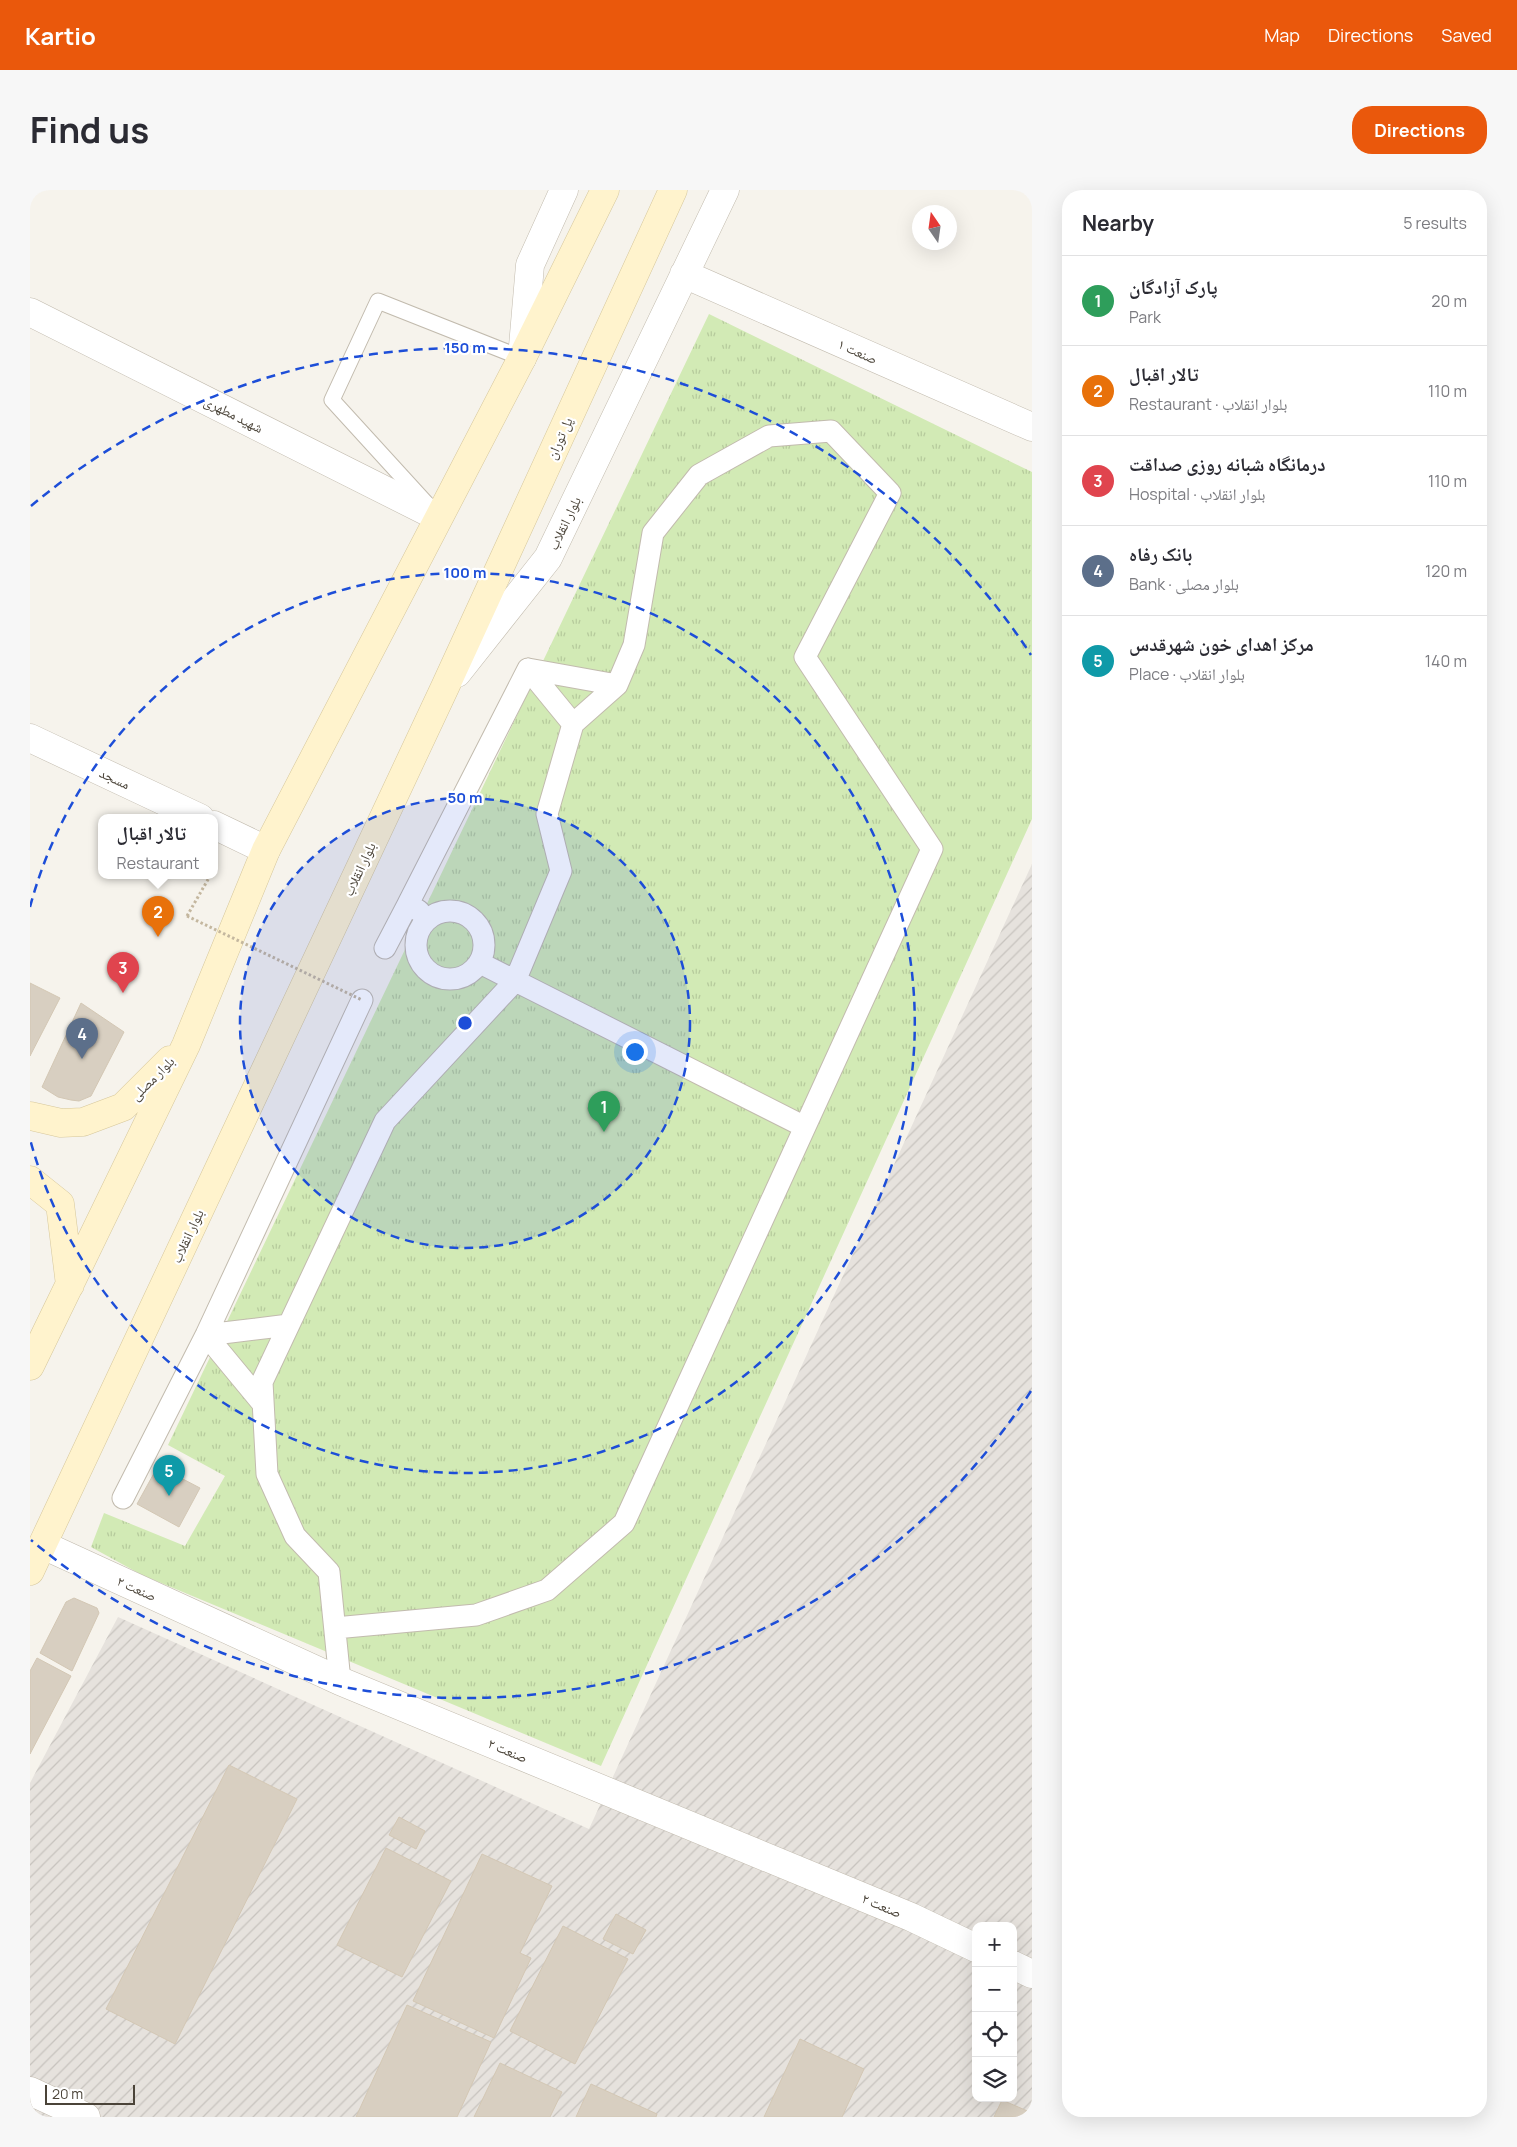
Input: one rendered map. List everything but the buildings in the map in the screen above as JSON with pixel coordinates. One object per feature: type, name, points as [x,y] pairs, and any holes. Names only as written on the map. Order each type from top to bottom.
[{"type":"main road","points":[[30,1366],[186,1045],[266,850],[522,358],[605,190]]},
{"type":"main road","name":"پل توران","points":[[445,687],[673,190]]},
{"type":"main road","name":"بلوار انقلاب","points":[[30,1571],[445,687]]},
{"type":"main road","name":"بلوار مصلی","points":[[30,1116],[60,1123],[83,1122],[123,1108],[186,1045]]},
{"type":"main road","points":[[30,1180],[60,1204],[70,1285]]},
{"type":"street","points":[[522,358],[530,265],[564,190]]},
{"type":"street","name":"بلوار انقلاب","points":[[445,687],[548,558],[725,190]]},
{"type":"street","name":"صنعت ۱","points":[[684,274],[1032,427]]},
{"type":"street","name":"شهید مطهری","points":[[30,312],[438,517]]},
{"type":"street","points":[[335,1628],[476,1615],[547,1590],[624,1523],[932,849],[805,657],[890,493],[832,431],[769,436],[699,475],[653,533],[634,645],[617,685],[573,724],[547,814],[561,871],[515,980],[385,1121],[262,1382],[266,1474],[295,1536],[329,1572],[340,1681]]},
{"type":"street","points":[[528,669],[617,685]]},
{"type":"street","points":[[528,669],[573,724]]},
{"type":"street","points":[[385,948],[528,669]]},
{"type":"street","name":"مسجد","points":[[30,738],[192,814]]},
{"type":"street","points":[[218,827],[266,850]]},
{"type":"street","points":[[408,904],[430,918]]},
{"type":"street","points":[[446,911],[458,912],[468,916],[477,923],[485,943],[480,963],[464,977],[453,980],[441,978],[430,973],[422,965],[417,954],[416,943],[419,931],[430,918],[446,911]]},
{"type":"street","points":[[480,963],[805,1127]]},
{"type":"street","points":[[123,1498],[206,1335],[364,996]]},
{"type":"street","points":[[206,1335],[289,1325]]},
{"type":"street","points":[[206,1335],[263,1404]]},
{"type":"street","name":"صنعت ۲","points":[[43,1545],[340,1681],[911,1917],[972,1946]]},
{"type":"street","points":[[1015,1967],[1032,1974]]},
{"type":"street","points":[[30,2091],[86,2117]]},
{"type":"lane","points":[[438,517],[332,400],[378,301],[522,358]]},
{"type":"path","points":[[208,879],[187,916],[364,996]]},
{"type":"shaded area","points":[[1032,864],[1032,2117],[30,2117],[30,1783],[118,1617],[589,1829]]},
{"type":"green space","points":[[709,314],[1032,472],[1032,819],[601,1766],[142,1575],[91,1547],[104,1513],[185,1546],[225,1476],[168,1445]]},
{"type":"place","name":"تالار اقبال","points":[[158,937]]},
{"type":"place","name":"درمانگاه شبانه روزی صداقت","points":[[123,993]]},
{"type":"place","name":"بانک رفاه","points":[[82,1059]]},
{"type":"place","name":"پارک آزادگان","points":[[604,1132]]},
{"type":"place","name":"مرکز اهدای خون شهرقدس","points":[[169,1496]]}]
